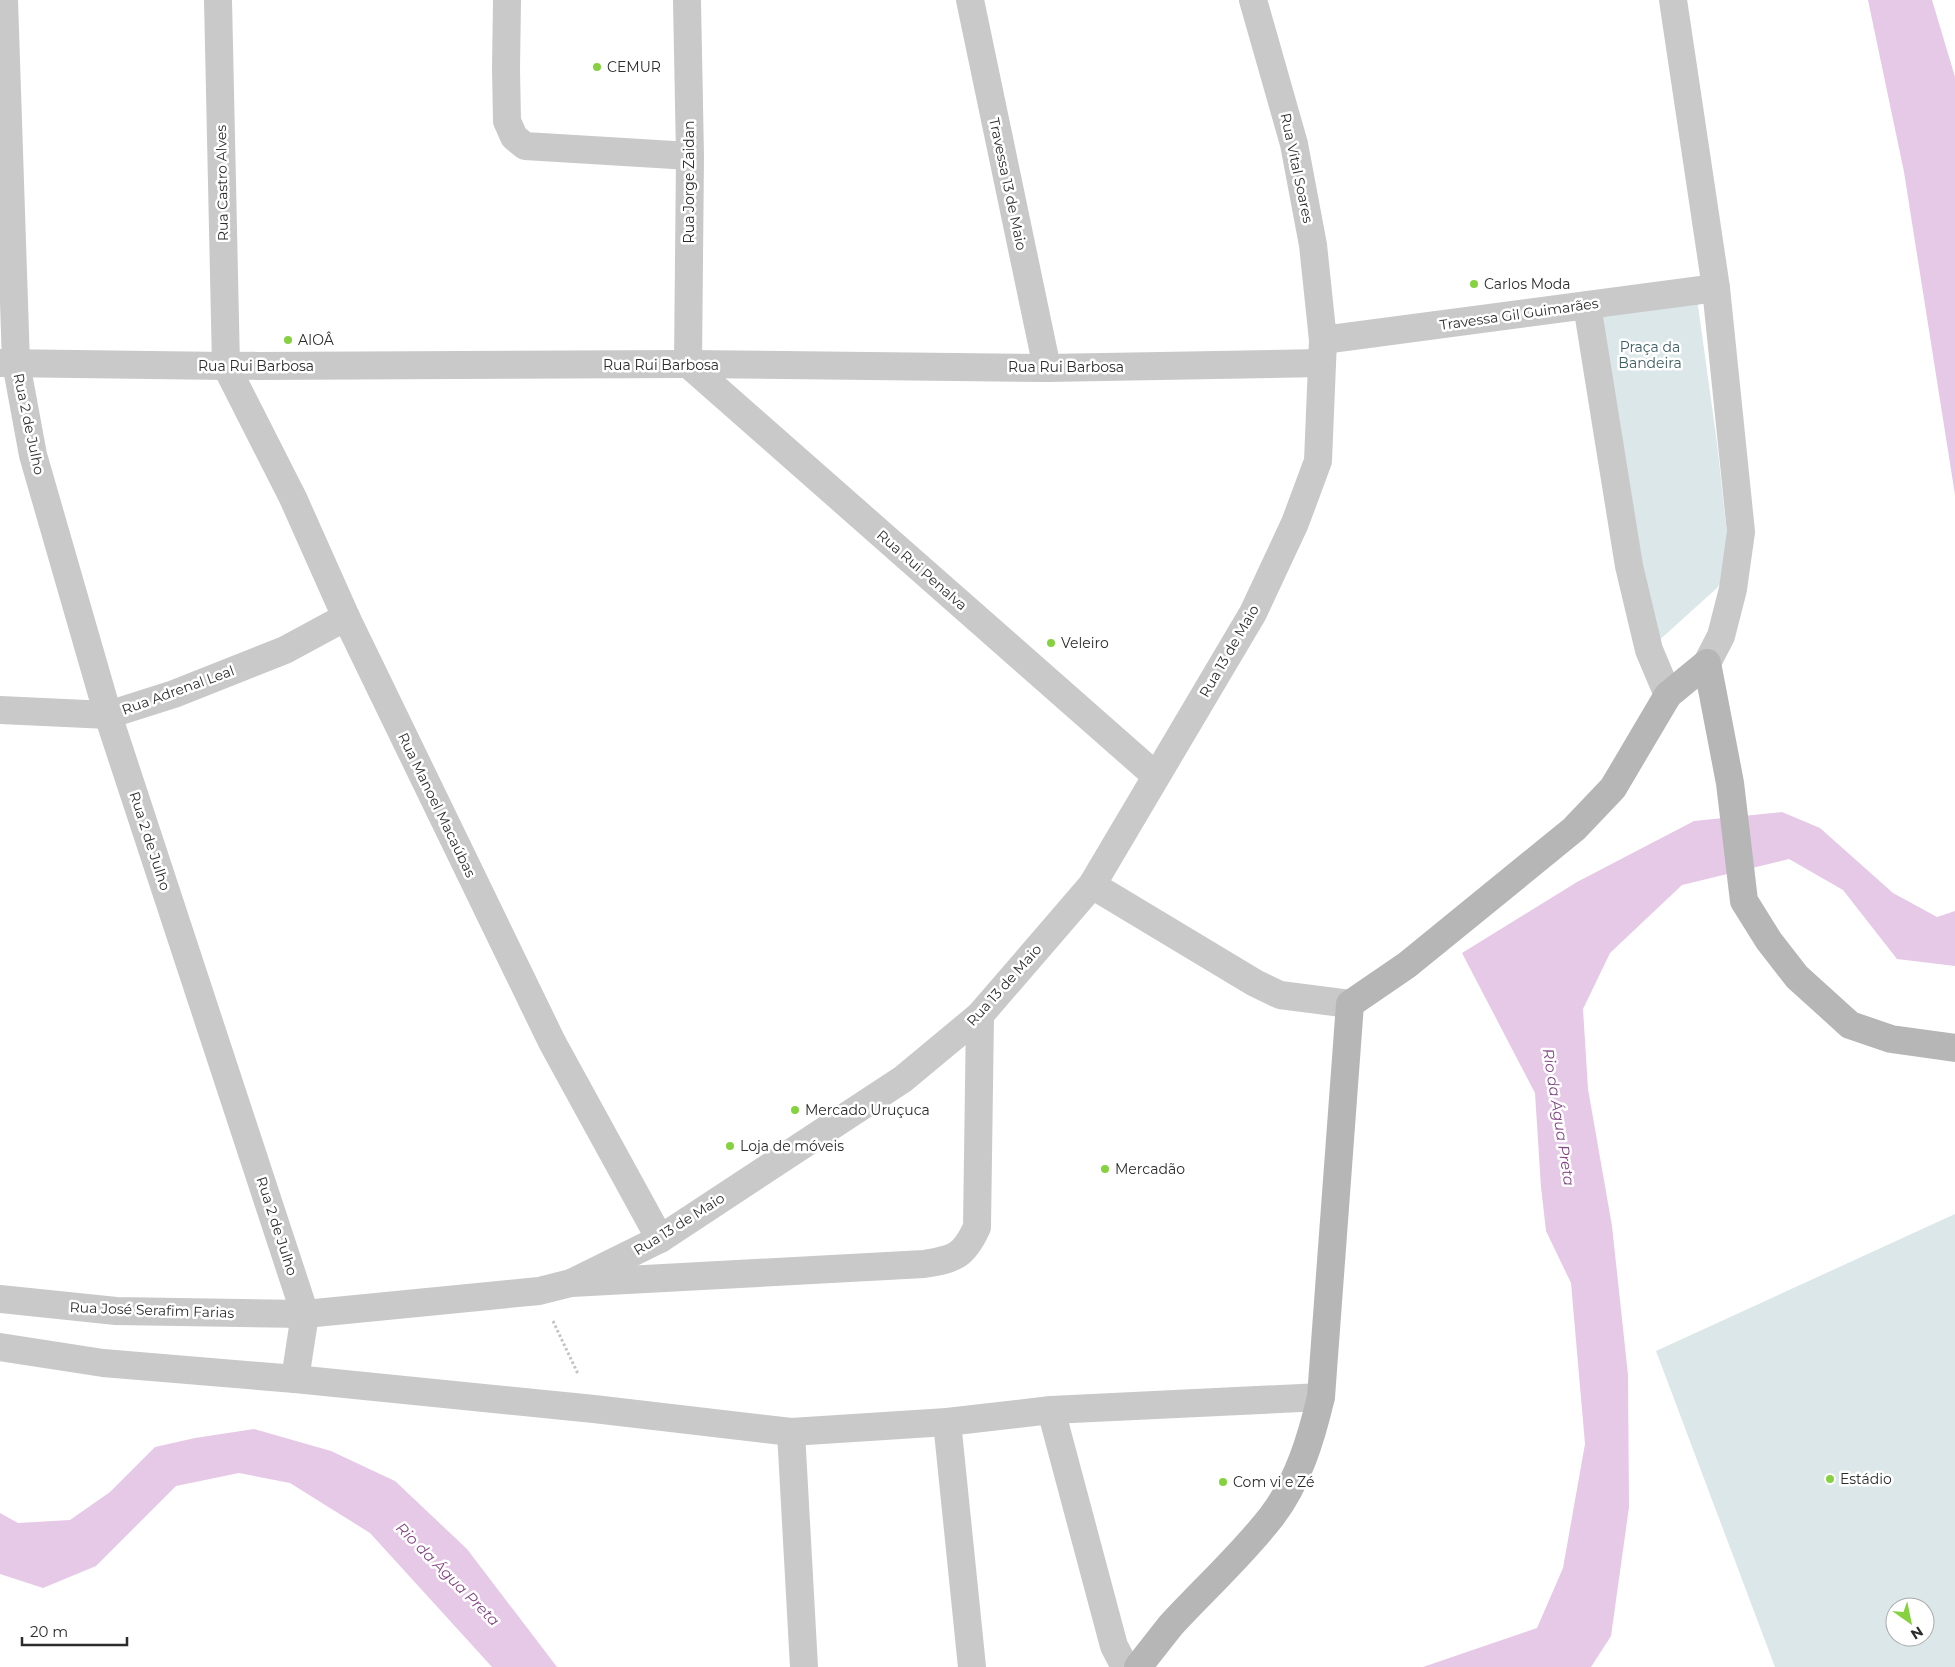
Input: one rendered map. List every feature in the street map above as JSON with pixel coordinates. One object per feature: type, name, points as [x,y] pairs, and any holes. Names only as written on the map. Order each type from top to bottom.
[{"type":"main road","points":[[1138,1667],[1171,1626],[1233,1561],[1273,1515],[1294,1479],[1312,1438],[1321,1397],[1350,1004],[1406,965],[1574,830],[1613,788],[1668,696],[1707,663],[1730,782],[1744,901],[1768,941],[1797,977],[1850,1025],[1892,1039],[1955,1048]]},
{"type":"street","name":"Rua 2 de Julho","points":[[4,0],[8,363],[32,455],[108,715],[306,1314]]},
{"type":"street","name":"Rua Castro Alves","points":[[218,0],[226,366]]},
{"type":"street","points":[[507,0],[506,69],[508,121],[514,137],[525,146],[690,156]]},
{"type":"street","name":"Rua Jorge Zaidan","points":[[687,0],[690,156],[688,364]]},
{"type":"street","name":"Travessa 13 de Maio","points":[[970,0],[1047,368]]},
{"type":"street","name":"Rua Vital Soares","points":[[1253,0],[1294,144],[1313,246],[1323,352]]},
{"type":"street","points":[[1673,0],[1716,288],[1741,532],[1733,589],[1721,636],[1707,663]]},
{"type":"street","name":"Travessa Gil Guimarães","points":[[1323,352],[1587,305],[1716,288]]},
{"type":"street","points":[[1587,305],[1628,566],[1649,650],[1668,696]]},
{"type":"street","name":"Rua Rui Barbosa","points":[[8,363],[226,366],[688,364],[1047,368],[1323,352]]},
{"type":"street","name":"Rua 13 de Maio","points":[[306,1314],[539,1291],[571,1283],[660,1239],[903,1079],[980,1015],[1092,885],[1253,613],[1295,523],[1318,461],[1323,352]]},
{"type":"street","name":"Rua Rui Penalva","points":[[688,364],[1156,776]]},
{"type":"street","name":"Rua Manoel Macaúbas","points":[[226,366],[292,498],[346,617],[552,1042],[660,1239]]},
{"type":"street","name":"Rua Adrenal Leal","points":[[0,710],[108,715],[174,694],[285,650],[346,617]]},
{"type":"street","points":[[1092,885],[1255,983],[1280,995],[1350,1004]]},
{"type":"street","points":[[571,1283],[924,1264],[960,1254],[970,1242],[977,1227],[980,1015]]},
{"type":"street","name":"Rua José Serafim Farias","points":[[0,1299],[116,1312],[306,1314]]},
{"type":"street","points":[[295,1379],[306,1314]]},
{"type":"street","points":[[0,1347],[103,1363],[295,1379],[594,1409],[791,1432],[947,1422],[1050,1410],[1321,1397]]},
{"type":"street","points":[[1050,1410],[1114,1646],[1125,1667]]},
{"type":"street","points":[[947,1422],[972,1667]]},
{"type":"street","points":[[791,1432],[804,1667]]},
{"type":"path","points":[[539,1291],[594,1409]]},
{"type":"green space","name":"Praça da Bandeira","points":[[1696,291],[1717,443],[1731,571],[1717,588],[1655,644],[1593,304]]},
{"type":"green space","name":"Estádio","points":[[1955,1214],[1955,1667],[1775,1667],[1656,1351]]},
{"type":"water","points":[[1868,0],[1932,0],[1955,77],[1955,495],[1904,172]]},
{"type":"water","name":"Rio da Água Preta","points":[[1782,812],[1820,828],[1893,893],[1937,917],[1955,911],[1955,966],[1897,959],[1843,890],[1789,859],[1682,885],[1610,953],[1583,1009],[1588,1089],[1612,1226],[1628,1375],[1629,1507],[1611,1636],[1591,1667],[1423,1667],[1537,1628],[1563,1568],[1585,1444],[1571,1283],[1546,1231],[1535,1093],[1462,953],[1577,882],[1694,821]]},
{"type":"water","name":"Rio da Água Preta","points":[[254,1429],[331,1451],[395,1481],[467,1549],[557,1667],[492,1667],[370,1533],[290,1483],[239,1473],[176,1486],[96,1566],[43,1588],[0,1574],[0,1513],[18,1523],[70,1520],[110,1492],[155,1447],[195,1438]]},
{"type":"place","name":"CEMUR","points":[[597,67]]},
{"type":"place","name":"Carlos Moda","points":[[1474,284]]},
{"type":"place","name":"AIOÂ","points":[[288,340]]},
{"type":"place","name":"Veleiro","points":[[1051,643]]},
{"type":"place","name":"Mercado Uruçuca","points":[[795,1110]]},
{"type":"place","name":"Loja de móveis","points":[[730,1146]]},
{"type":"place","name":"Mercadão","points":[[1105,1169]]},
{"type":"place","name":"Estádio","points":[[1830,1479]]},
{"type":"place","name":"Com vi e Zé","points":[[1223,1482]]}]
